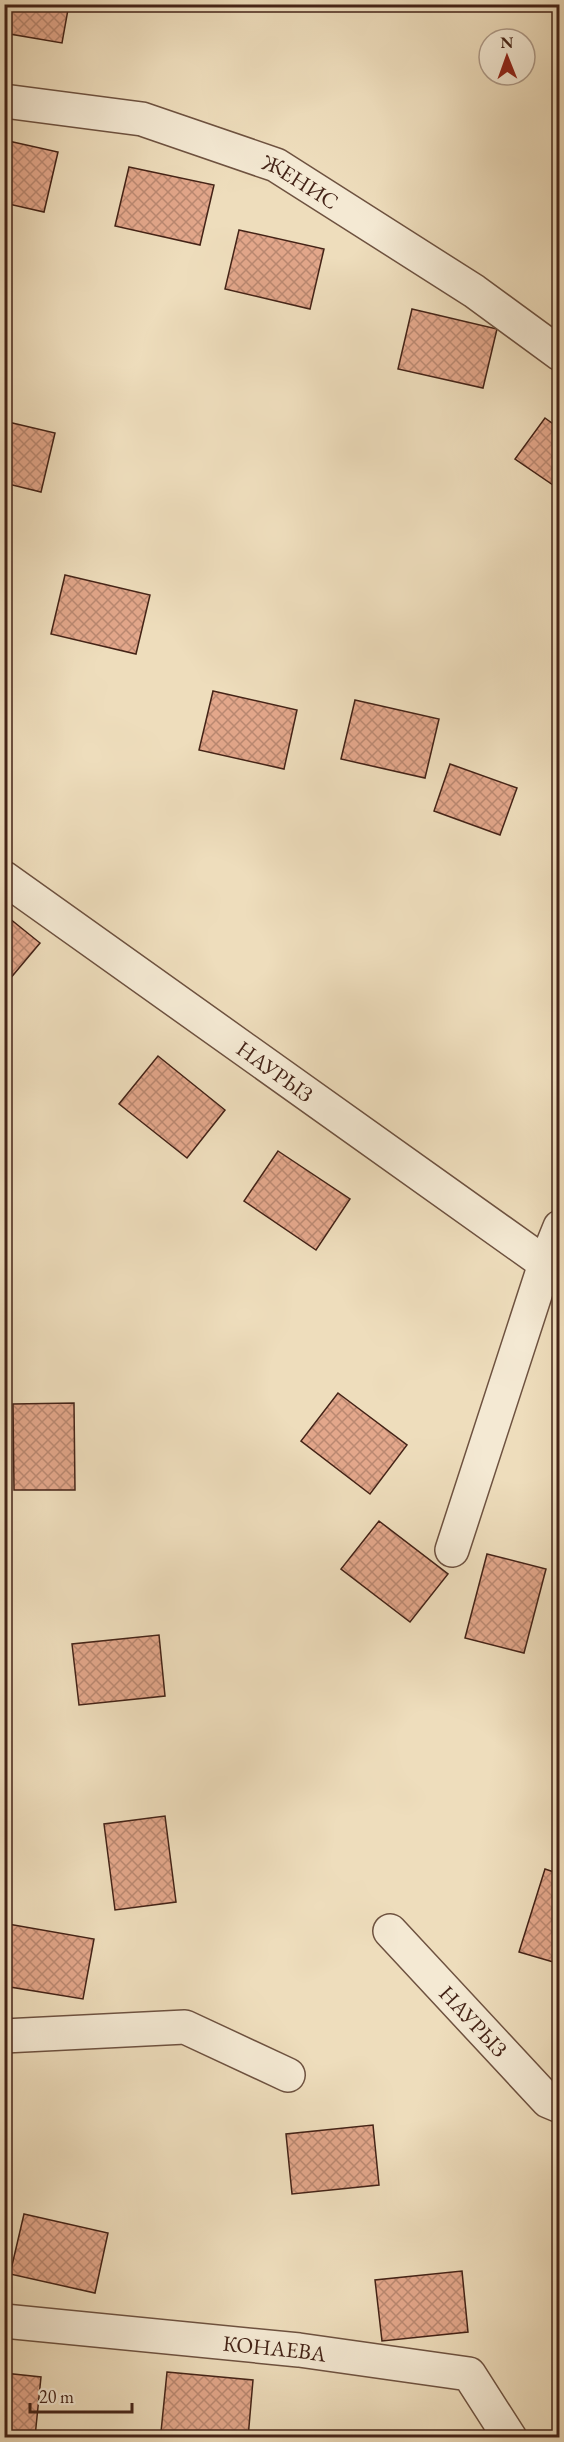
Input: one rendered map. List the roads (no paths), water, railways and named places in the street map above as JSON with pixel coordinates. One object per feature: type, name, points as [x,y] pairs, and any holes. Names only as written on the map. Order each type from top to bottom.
[{"type":"street","name":"ЖЕНИС","points":[[4,101],[142,118],[276,165],[474,291],[560,354]]},
{"type":"street","name":"НАУРЫЗ","points":[[4,878],[552,1269]]},
{"type":"street","points":[[452,1550],[552,1269],[560,1227]]},
{"type":"street","name":"НАУРЫЗ","points":[[390,1931],[548,2101],[560,2106]]},
{"type":"street","points":[[4,2036],[185,2027],[288,2075]]},
{"type":"street","name":"КОНАЕВА","points":[[4,2321],[299,2350],[469,2374],[510,2438]]}]
